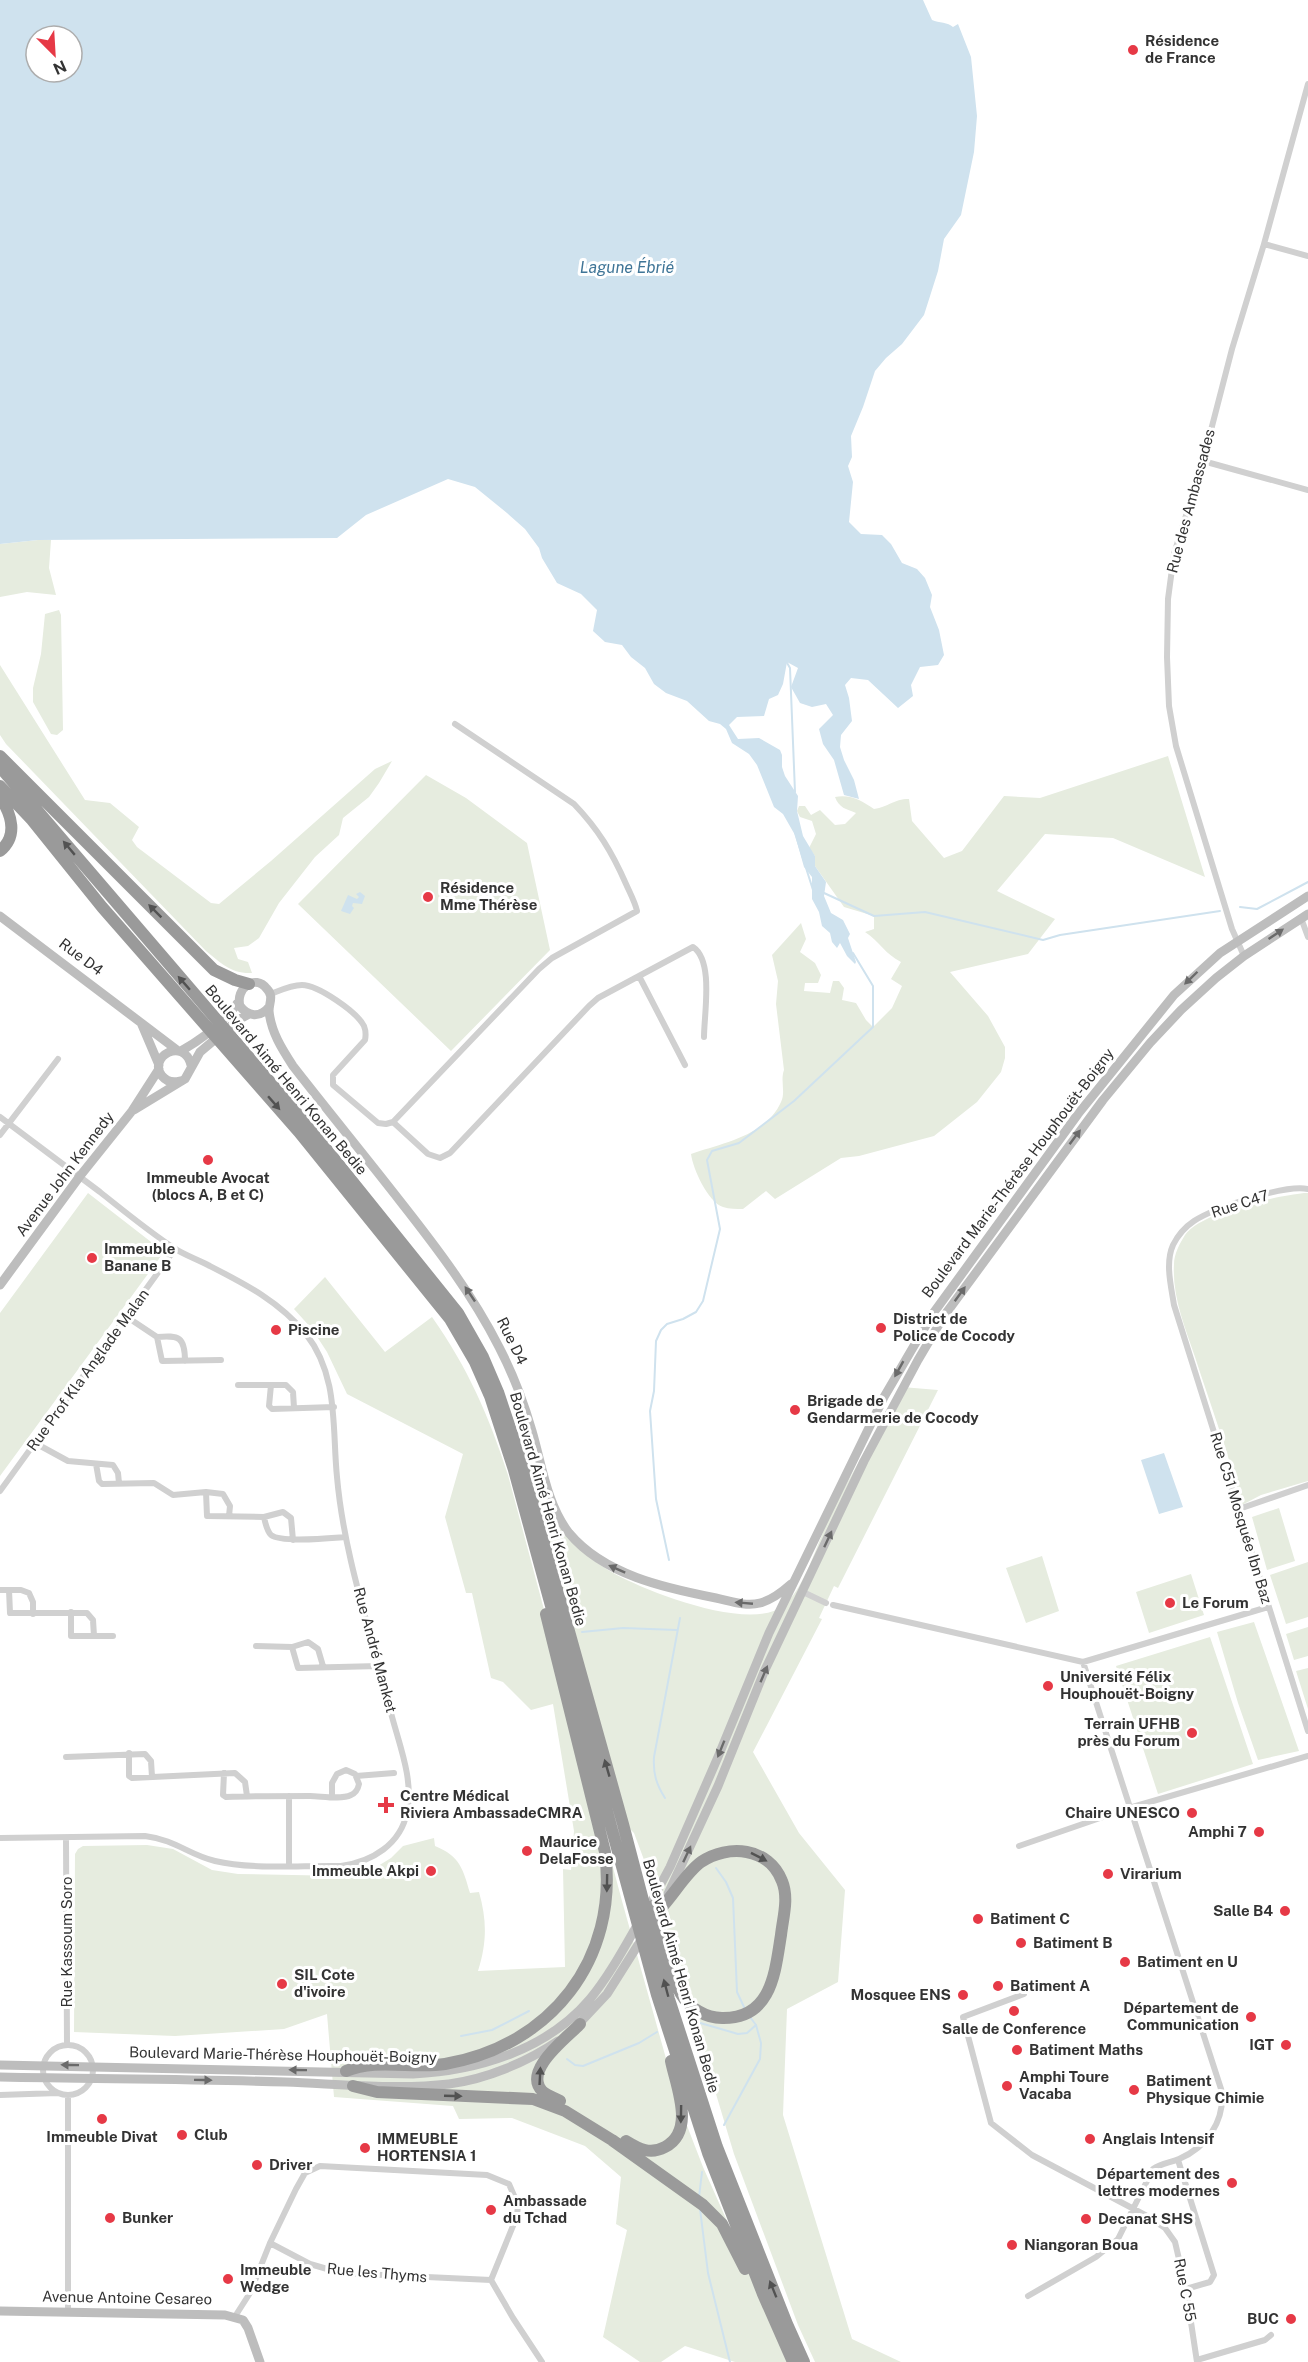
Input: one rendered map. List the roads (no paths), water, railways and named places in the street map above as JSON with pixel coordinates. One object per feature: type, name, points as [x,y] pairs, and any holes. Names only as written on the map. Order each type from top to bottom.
[{"type":"highway","points":[[0,756],[214,970],[234,980],[249,984]]},
{"type":"highway","name":"Boulevard Aimé Henri Konan Bedie","points":[[0,767],[307,1125],[458,1313],[483,1357],[514,1437],[623,1824],[669,1999],[709,2124],[716,2173],[763,2294],[793,2362]]},
{"type":"highway","name":"Boulevard Aimé Henri Konan Bedie","points":[[0,786],[32,820],[102,907],[299,1132],[450,1319],[475,1362],[506,1440],[657,1995],[712,2150],[804,2362]]},
{"type":"highway","points":[[0,797],[10,814],[12,825],[7,844],[0,851]]},
{"type":"highway","points":[[346,2071],[360,2066],[444,2064],[483,2055],[511,2043],[531,2031],[552,2013],[572,1990],[595,1947],[605,1912],[607,1892],[605,1852],[551,1641],[532,1539]]},
{"type":"highway","points":[[623,1824],[632,1838],[681,1994],[705,2015],[720,2018],[746,2012],[766,1997],[775,1975],[785,1904],[785,1893],[778,1871],[770,1862],[748,1851],[724,1851],[700,1863],[662,1906]]},
{"type":"highway","points":[[580,2024],[551,2052],[540,2068],[539,2085],[543,2091],[639,2149],[650,2151],[664,2148],[675,2139],[680,2128],[681,2106],[657,1995]]},
{"type":"highway","points":[[353,2086],[389,2093],[533,2099],[549,2103],[565,2111],[612,2140],[703,2205],[722,2224],[749,2277],[763,2294]]},
{"type":"main road","name":"Boulevard Marie-Thérèse Houphouët-Boigny","points":[[0,2065],[444,2073],[486,2063],[513,2053],[543,2038],[578,2012],[606,1977],[656,1894],[718,1757],[769,1633],[884,1397],[932,1315],[976,1252],[1109,1074],[1174,995],[1203,966],[1237,941],[1308,896]]},
{"type":"main road","name":"Rue D4","points":[[0,916],[179,1051]]},
{"type":"main road","name":"Boulevard Marie-Thérèse Houphouët-Boigny","points":[[0,2077],[287,2082],[353,2086],[448,2084],[471,2079],[535,2054],[580,2024],[603,1999],[628,1963],[662,1906],[718,1786],[764,1672],[802,1592],[882,1426],[944,1316],[1103,1100],[1150,1043],[1202,991],[1244,956],[1304,916]]},
{"type":"main road","points":[[269,1007],[258,1015],[249,1014],[242,1009],[239,1001],[242,989],[249,984],[262,984],[271,994]]},
{"type":"main road","name":"Rue D4","points":[[271,994],[269,1007],[271,1024],[293,1066],[451,1266],[475,1302],[517,1387],[526,1410],[550,1497],[569,1533],[582,1546],[608,1565],[637,1577],[716,1599],[747,1605],[759,1604],[782,1592],[795,1580]]},
{"type":"main road","name":"Avenue John Kennedy","points":[[235,1016],[239,1001]]},
{"type":"main road","name":"Avenue John Kennedy","points":[[0,1285],[80,1176],[132,1111],[159,1067],[160,1060],[167,1052],[196,1048],[235,1016],[249,1014]]},
{"type":"main road","name":"Rue D4","points":[[142,1025],[159,1067]]},
{"type":"main road","name":"Avenue John Kennedy","points":[[132,1111],[189,1075],[196,1048]]},
{"type":"main road","points":[[179,1051],[187,1055],[191,1065]]},
{"type":"main road","points":[[159,1067],[165,1079],[170,1082],[180,1082]]},
{"type":"main road","name":"Avenue Antoine Cesareo","points":[[0,2311],[225,2315],[234,2318]]},
{"type":"main road","points":[[234,2318],[243,2320],[248,2328],[260,2362]]},
{"type":"street","name":"Rue des Ambassades","points":[[1244,956],[1209,857],[1176,746],[1169,706],[1167,657],[1170,574],[1308,84]]},
{"type":"street","points":[[1264,244],[1308,256]]},
{"type":"street","points":[[1203,461],[1308,490]]},
{"type":"street","points":[[271,994],[294,986],[316,987],[326,992],[361,1021],[366,1033],[365,1040],[331,1079],[333,1085],[378,1123],[386,1125],[393,1122],[539,969],[552,958],[637,911],[614,857],[599,831],[574,804],[455,724]]},
{"type":"street","points":[[1304,916],[1308,936]]},
{"type":"street","points":[[393,1122],[428,1154],[440,1158],[450,1153],[582,1012],[598,998],[689,948],[697,949],[706,970],[704,1037]]},
{"type":"street","points":[[639,975],[685,1065]]},
{"type":"street","points":[[0,1135],[58,1059]]},
{"type":"street","name":"Rue André Manket","points":[[0,1117],[175,1248],[253,1288],[272,1301],[307,1336],[322,1362],[334,1407],[336,1474],[345,1537],[380,1665],[408,1779],[410,1798],[403,1827],[384,1850],[359,1863],[341,1866],[220,1862],[163,1839],[146,1836],[0,1838]]},
{"type":"street","name":"Rue C47","points":[[1174,1305],[1169,1260],[1173,1246],[1182,1230],[1212,1212],[1245,1201],[1279,1191],[1308,1189]]},
{"type":"street","name":"Rue Prof Kla Anglade Malan","points":[[0,1491],[175,1248]]},
{"type":"street","name":"Rue C51 Mosquée Ibn Baz","points":[[1174,1305],[1308,1731]]},
{"type":"street","points":[[127,1317],[157,1337],[172,1336],[181,1341],[185,1349],[185,1361]]},
{"type":"street","points":[[157,1337],[162,1361],[221,1360]]},
{"type":"street","points":[[238,1385],[282,1384],[290,1388],[294,1396],[294,1408]]},
{"type":"street","points":[[270,1385],[271,1408],[334,1407]]},
{"type":"street","points":[[35,1443],[68,1461],[113,1465],[118,1473],[119,1483]]},
{"type":"street","points":[[96,1464],[100,1483],[154,1483],[173,1495],[218,1493],[226,1498],[230,1506],[229,1516]]},
{"type":"street","points":[[1239,1509],[1308,1485]]},
{"type":"street","points":[[206,1492],[206,1516],[264,1517],[283,1512],[288,1514],[293,1524],[293,1540]]},
{"type":"street","points":[[264,1517],[270,1534],[293,1540],[345,1537]]},
{"type":"street","points":[[0,1590],[21,1590],[29,1593],[33,1602],[33,1614]]},
{"type":"street","points":[[9,1590],[10,1613],[82,1612],[91,1616],[94,1636]]},
{"type":"street","points":[[802,1592],[829,1604],[1083,1662],[1268,1607]]},
{"type":"street","points":[[71,1612],[72,1636],[113,1636]]},
{"type":"street","points":[[256,1646],[292,1647],[308,1642],[314,1645],[320,1653],[323,1666]]},
{"type":"street","points":[[292,1647],[297,1668],[380,1665]]},
{"type":"street","points":[[1028,2296],[1096,2257],[1118,2239],[1153,2169],[1192,2152],[1204,2142],[1221,2116],[1222,2092],[1083,1662]]},
{"type":"street","points":[[66,1757],[140,1753],[149,1757],[152,1777]]},
{"type":"street","points":[[129,1754],[129,1777],[224,1773],[240,1776],[245,1782],[247,1796]]},
{"type":"street","points":[[1019,1846],[1129,1808],[1308,1756]]},
{"type":"street","points":[[332,1796],[332,1783],[337,1774],[346,1770],[356,1776],[394,1773]]},
{"type":"street","points":[[224,1773],[224,1796],[350,1796],[355,1793],[359,1784],[356,1776]]},
{"type":"street","points":[[288,1796],[289,1865]]},
{"type":"street","name":"Rue Kassoum Soro","points":[[66,1838],[68,2045]]},
{"type":"street","name":"Rue C 55","points":[[1024,1994],[963,2017],[991,2123],[1032,2155],[1165,2228],[1175,2242],[1186,2289],[1197,2361]]},
{"type":"street","points":[[0,2094],[58,2093],[68,2095],[82,2090],[91,2078],[92,2066],[88,2055],[79,2048],[68,2045],[52,2051],[43,2065],[44,2078],[49,2086],[58,2093]]},
{"type":"street","points":[[68,2095],[68,2313]]},
{"type":"street","points":[[1178,2160],[1214,2275],[1210,2282],[1186,2289]]},
{"type":"street","points":[[234,2318],[250,2293],[270,2243],[305,2173],[320,2166],[488,2175],[509,2184],[518,2205],[513,2226],[499,2254],[490,2280],[542,2362]]},
{"type":"street","name":"Rue les Thyms","points":[[270,2243],[310,2264],[341,2273],[490,2280]]},
{"type":"street","points":[[1197,2361],[1265,2340],[1271,2335]]},
{"type":"water","name":"Lagune Ébrié","points":[[0,0],[923,0],[932,20],[953,27],[958,24],[971,57],[977,116],[974,152],[961,215],[944,239],[938,271],[924,315],[902,344],[875,371],[851,436],[852,457],[848,466],[853,482],[849,522],[861,534],[882,535],[891,544],[902,563],[917,569],[925,578],[932,595],[930,607],[939,630],[944,655],[938,665],[920,667],[911,685],[913,696],[898,708],[868,680],[851,678],[845,685],[852,721],[841,735],[840,747],[854,780],[859,799],[844,795],[834,760],[823,744],[819,729],[833,715],[826,704],[812,707],[800,703],[791,687],[798,668],[787,662],[783,684],[778,695],[769,699],[764,716],[737,717],[729,725],[738,739],[759,738],[780,750],[785,776],[798,796],[797,811],[803,836],[815,856],[815,866],[826,882],[824,896],[831,913],[843,920],[850,934],[848,938],[855,964],[847,956],[840,943],[837,948],[832,942],[830,933],[822,926],[819,912],[812,899],[812,877],[804,867],[795,835],[783,814],[774,807],[757,765],[749,754],[732,743],[726,729],[720,724],[709,721],[687,701],[666,693],[654,684],[645,668],[631,657],[622,645],[605,642],[593,631],[597,610],[581,594],[557,583],[542,558],[539,548],[525,529],[475,487],[448,479],[366,515],[337,538],[38,540],[0,544]]},
{"type":"water","points":[[360,892],[365,896],[362,904],[353,903],[354,908],[350,914],[341,911],[348,895],[357,899],[359,897],[356,894]]},
{"type":"water","points":[[1164,1453],[1183,1507],[1159,1514],[1141,1460]]},
{"type":"waterway","points":[[786,661],[790,668],[795,792]]},
{"type":"waterway","points":[[795,833],[813,890]]},
{"type":"waterway","points":[[1240,907],[1257,909],[1308,882]]},
{"type":"waterway","points":[[824,893],[874,916],[925,912],[1043,940],[1060,935],[1220,911]]},
{"type":"waterway","points":[[669,1560],[656,1499],[650,1411],[654,1391],[656,1341],[667,1324],[696,1312],[703,1301],[720,1229],[707,1160],[712,1151],[739,1143],[794,1101],[873,1027],[873,986],[853,953]]},
{"type":"waterway","points":[[665,1798],[656,1778],[654,1757],[680,1618]]},
{"type":"waterway","points":[[582,1632],[623,1628],[677,1630]]},
{"type":"waterway","points":[[716,1868],[733,1898],[737,1992],[744,2007]]},
{"type":"waterway","points":[[461,2036],[492,2030],[529,2011]]},
{"type":"waterway","points":[[724,2125],[760,2059],[761,2043],[756,2025],[750,2017]]},
{"type":"waterway","points":[[690,2020],[738,2034],[747,2033],[756,2025]]},
{"type":"waterway","points":[[567,2059],[575,2065],[583,2066],[639,2043],[657,2032]]},
{"type":"waterway","points":[[699,2197],[702,2172]]},
{"type":"waterway","points":[[700,2209],[708,2273],[730,2362]]},
{"type":"place","name":"Résidence de France","points":[[1133,50]]},
{"type":"place","name":"Résidence Mme Thérèse","points":[[428,897]]},
{"type":"place","name":"Immeuble Avocat (blocs A, B et C)","points":[[208,1160]]},
{"type":"place","name":"Immeuble Banane B","points":[[92,1258]]},
{"type":"place","name":"District de Police de Cocody","points":[[881,1328]]},
{"type":"place","name":"Piscine","points":[[276,1330]]},
{"type":"place","name":"Brigade de Gendarmerie de Cocody","points":[[795,1410]]},
{"type":"place","name":"Le Forum","points":[[1170,1603]]},
{"type":"place","name":"Université Félix Houphouët-Boigny","points":[[1048,1686]]},
{"type":"place","name":"Terrain UFHB près du Forum","points":[[1192,1733]]},
{"type":"place","name":"Centre Médical Riviera AmbassadeCMRA","points":[[386,1805]]},
{"type":"place","name":"Chaire UNESCO","points":[[1192,1813]]},
{"type":"place","name":"Amphi 7","points":[[1259,1832]]},
{"type":"place","name":"Maurice DelaFosse","points":[[527,1851]]},
{"type":"place","name":"Immeuble Akpi","points":[[431,1871]]},
{"type":"place","name":"Virarium","points":[[1108,1874]]},
{"type":"place","name":"Salle B4","points":[[1285,1911]]},
{"type":"place","name":"Batiment C","points":[[978,1919]]},
{"type":"place","name":"Batiment B","points":[[1021,1943]]},
{"type":"place","name":"Batiment en U","points":[[1125,1962]]},
{"type":"place","name":"SIL Cote d'ivoire","points":[[282,1984]]},
{"type":"place","name":"Batiment A","points":[[998,1986]]},
{"type":"place","name":"Mosquee ENS","points":[[963,1995]]},
{"type":"place","name":"Salle de Conference","points":[[1014,2011]]},
{"type":"place","name":"Département de Communication","points":[[1251,2017]]},
{"type":"place","name":"IGT","points":[[1286,2045]]},
{"type":"place","name":"Batiment Maths","points":[[1017,2050]]},
{"type":"place","name":"Amphi Toure Vacaba","points":[[1007,2086]]},
{"type":"place","name":"Batiment Physique Chimie","points":[[1134,2090]]},
{"type":"place","name":"Immeuble Divat","points":[[102,2119]]},
{"type":"place","name":"Club","points":[[182,2135]]},
{"type":"place","name":"Anglais Intensif","points":[[1090,2139]]},
{"type":"place","name":"IMMEUBLE HORTENSIA 1","points":[[365,2148]]},
{"type":"place","name":"Driver","points":[[257,2165]]},
{"type":"place","name":"Département des lettres modernes","points":[[1232,2183]]},
{"type":"place","name":"Ambassade du Tchad","points":[[491,2210]]},
{"type":"place","name":"Bunker","points":[[110,2218]]},
{"type":"place","name":"Decanat SHS","points":[[1086,2219]]},
{"type":"place","name":"Niangoran Boua","points":[[1012,2245]]},
{"type":"place","name":"Immeuble Wedge","points":[[228,2279]]},
{"type":"place","name":"BUC","points":[[1291,2319]]}]
